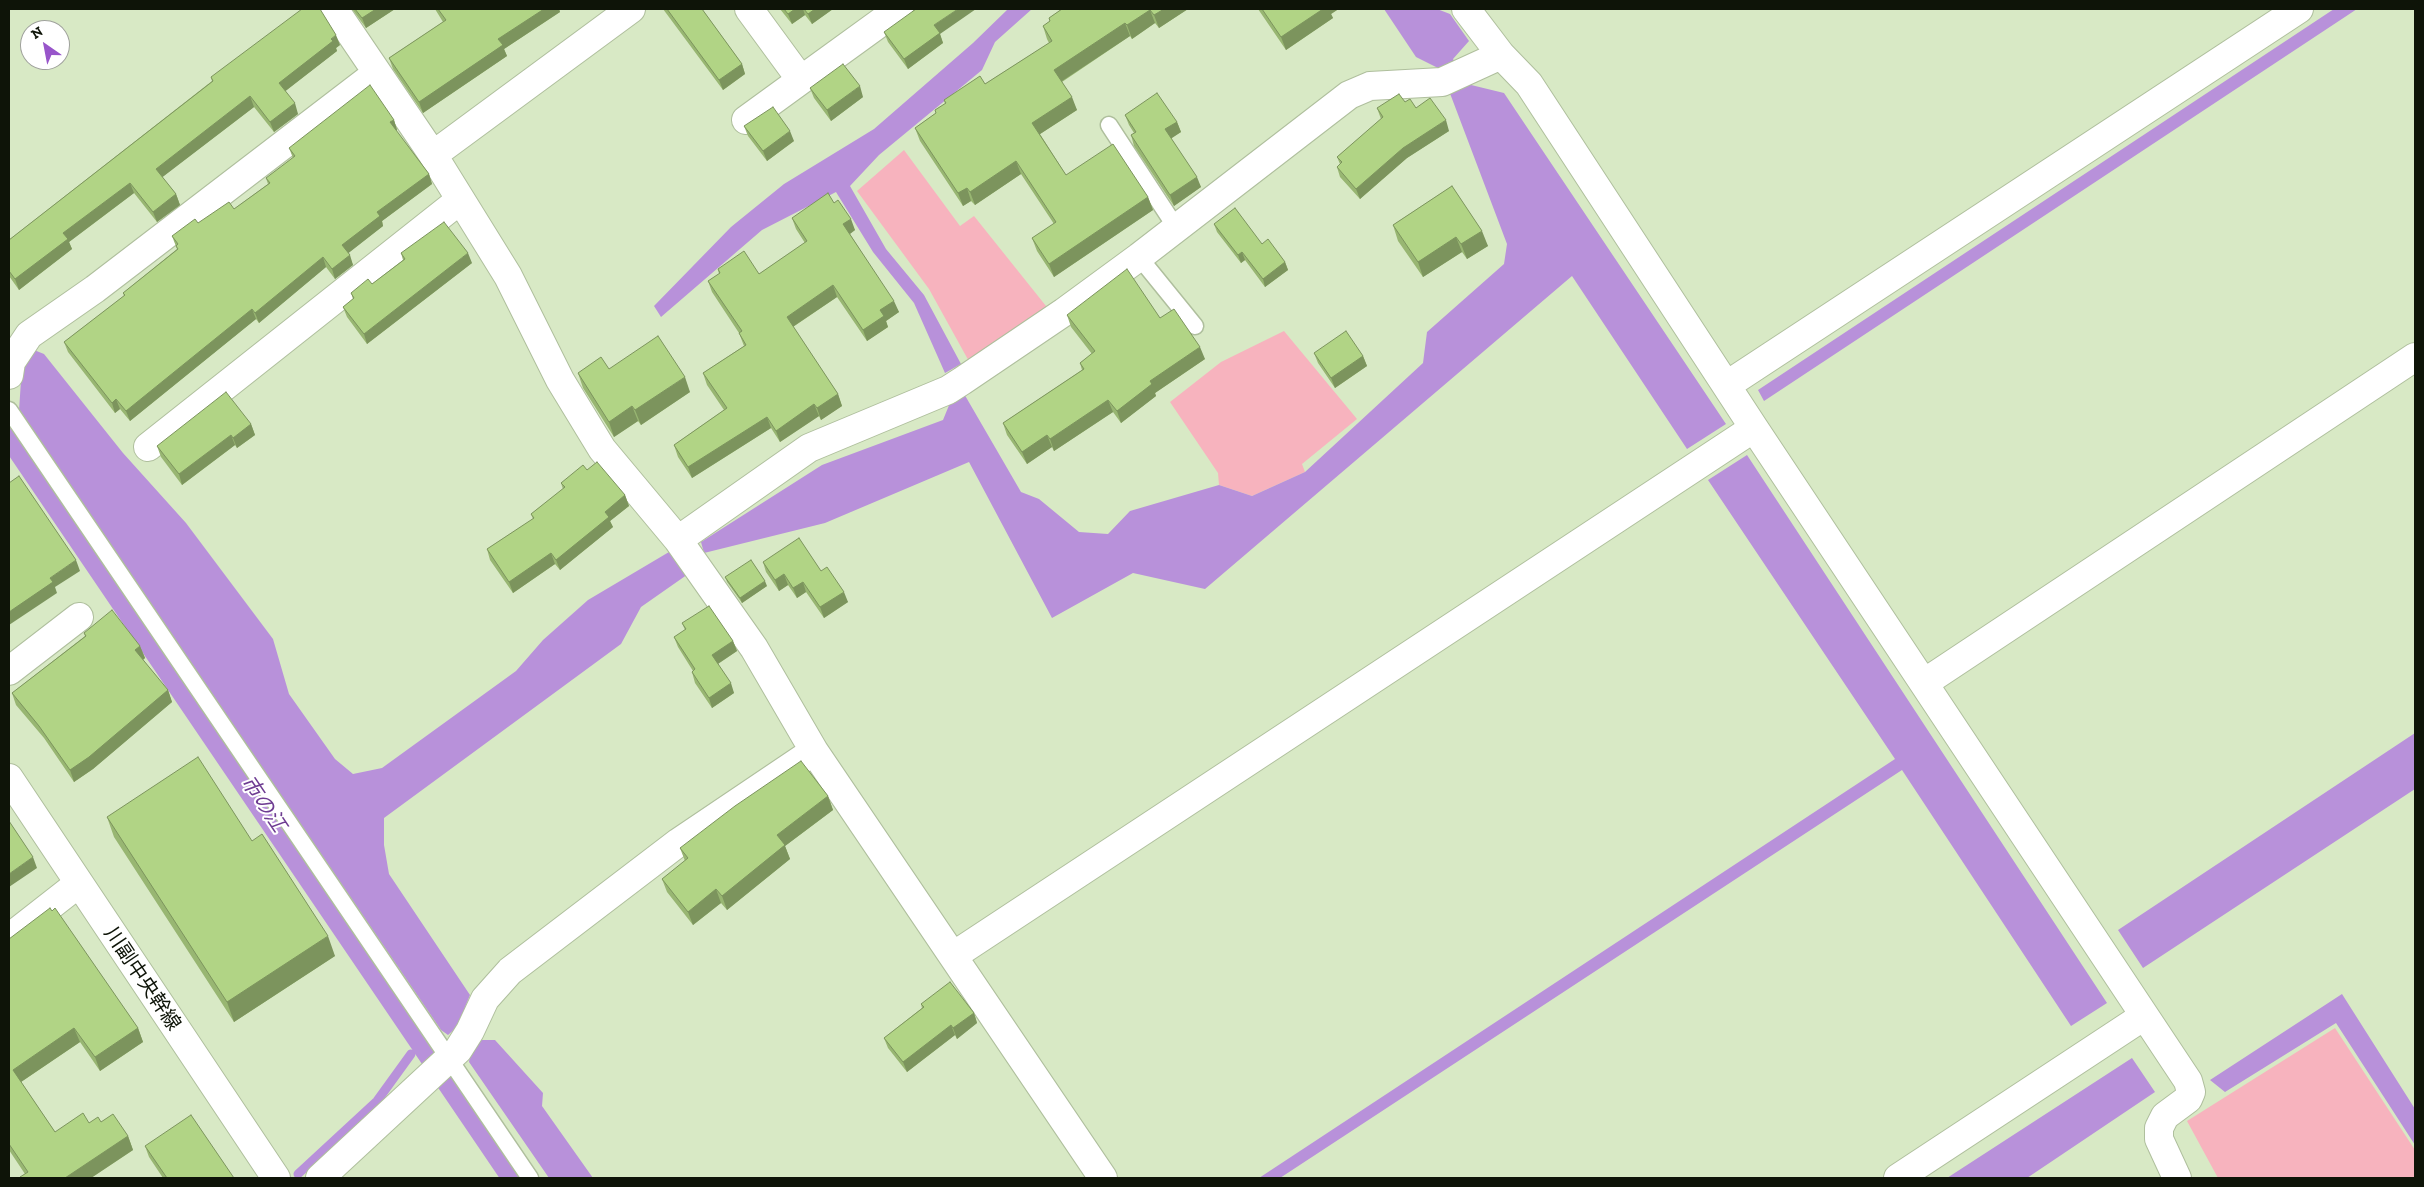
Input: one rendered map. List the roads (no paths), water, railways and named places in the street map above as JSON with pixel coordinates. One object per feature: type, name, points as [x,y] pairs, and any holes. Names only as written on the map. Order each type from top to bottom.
[{"type":"street","points":[[334,9],[433,156],[508,276],[560,380],[602,449],[685,550],[754,648],[814,750],[1102,1178]]},
{"type":"street","points":[[433,156],[600,18],[631,9]]},
{"type":"street","points":[[749,9],[801,80]]},
{"type":"street","points":[[746,120],[899,9]]},
{"type":"street","points":[[1466,9],[1502,55],[1529,84],[1754,428],[2188,1081],[2191,1092],[2188,1099],[2165,1116],[2159,1128],[2159,1139],[2177,1178]]},
{"type":"street","points":[[1727,385],[2299,9]]},
{"type":"street","points":[[685,550],[809,448],[955,386],[1064,312],[1177,229],[1349,95],[1370,86],[1454,77],[1502,55]]},
{"type":"street","points":[[10,369],[29,335],[95,289],[376,73]]},
{"type":"street","points":[[148,447],[460,200]]},
{"type":"street","points":[[1924,683],[2415,357]]},
{"type":"street","points":[[953,956],[1754,428]]},
{"type":"street","points":[[9,671],[80,617]]},
{"type":"street","points":[[320,1178],[459,1046],[485,999],[510,971],[679,842],[814,750]]},
{"type":"street","name":"川副中央幹線","points":[[9,778],[276,1178]]},
{"type":"street","points":[[9,938],[78,884]]},
{"type":"street","points":[[1898,1178],[2144,1016]]},
{"type":"lane","points":[[1108,125],[1177,229]]},
{"type":"lane","points":[[1139,257],[1194,326]]},
{"type":"lane","points":[[9,410],[459,1046],[530,1178]]},
{"type":"waterway","name":"市の江","points":[[9,430],[517,1178]]},
{"type":"waterway","points":[[298,1174],[377,1101],[411,1054]]}]
